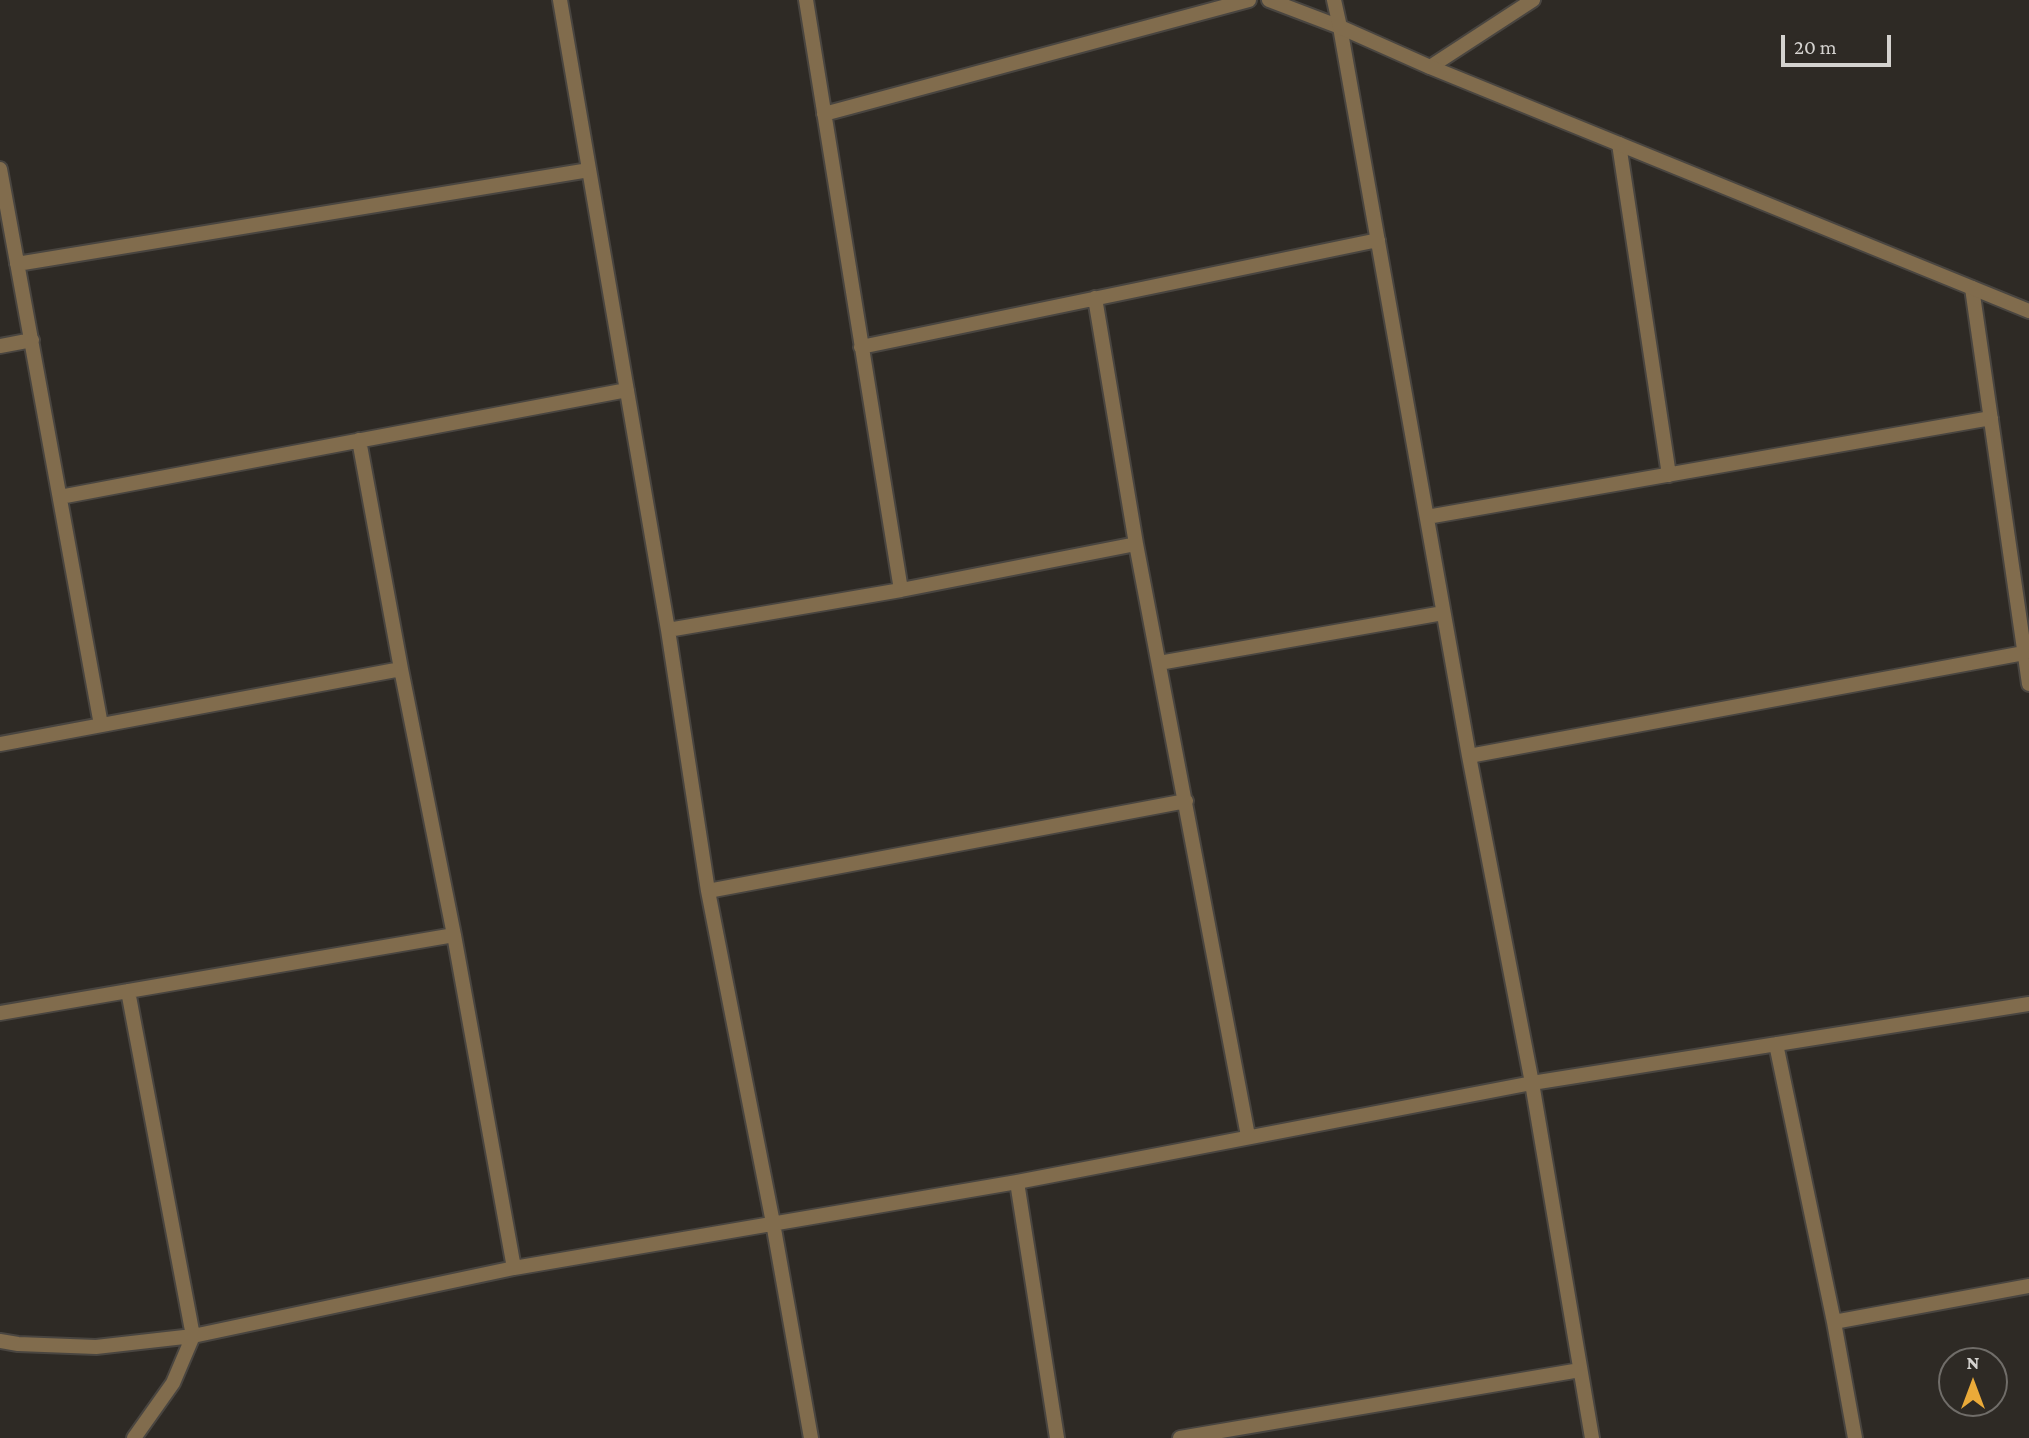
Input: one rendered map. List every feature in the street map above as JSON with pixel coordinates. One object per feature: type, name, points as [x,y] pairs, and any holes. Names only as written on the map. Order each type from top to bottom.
[{"type":"street","points":[[561,0],[708,891],[773,1223],[811,1438]]},
{"type":"street","points":[[806,0],[901,590]]},
{"type":"street","points":[[824,114],[1249,0]]},
{"type":"street","points":[[1269,0],[2029,311]]},
{"type":"street","points":[[1334,0],[1469,756],[1532,1083],[1592,1438]]},
{"type":"street","points":[[1430,67],[1532,0]]},
{"type":"street","points":[[1619,144],[1669,475]]},
{"type":"street","points":[[0,169],[101,725]]},
{"type":"street","points":[[17,264],[589,170]]},
{"type":"street","points":[[861,346],[1378,240]]},
{"type":"street","points":[[1972,288],[2029,684]]},
{"type":"street","points":[[1095,298],[1136,544],[1248,1136]]},
{"type":"street","points":[[0,346],[32,340]]},
{"type":"street","points":[[60,497],[627,390]]},
{"type":"street","points":[[1427,517],[1991,418]]},
{"type":"street","points":[[359,440],[454,935],[514,1268]]},
{"type":"street","points":[[667,631],[901,590],[1136,544]]},
{"type":"street","points":[[1159,663],[1443,613]]},
{"type":"street","points":[[1469,756],[2024,653]]},
{"type":"street","points":[[0,744],[401,669]]},
{"type":"street","points":[[708,891],[1186,801]]},
{"type":"street","points":[[0,1013],[454,935]]},
{"type":"street","points":[[128,991],[193,1336],[173,1382],[134,1438]]},
{"type":"street","points":[[0,1341],[96,1347],[193,1336],[514,1268],[1017,1182],[1532,1083],[2029,1004]]},
{"type":"street","points":[[1776,1044],[1834,1322],[1855,1438]]},
{"type":"street","points":[[1017,1182],[1057,1438]]},
{"type":"street","points":[[1834,1322],[2029,1286]]},
{"type":"street","points":[[1180,1438],[1580,1370]]}]
